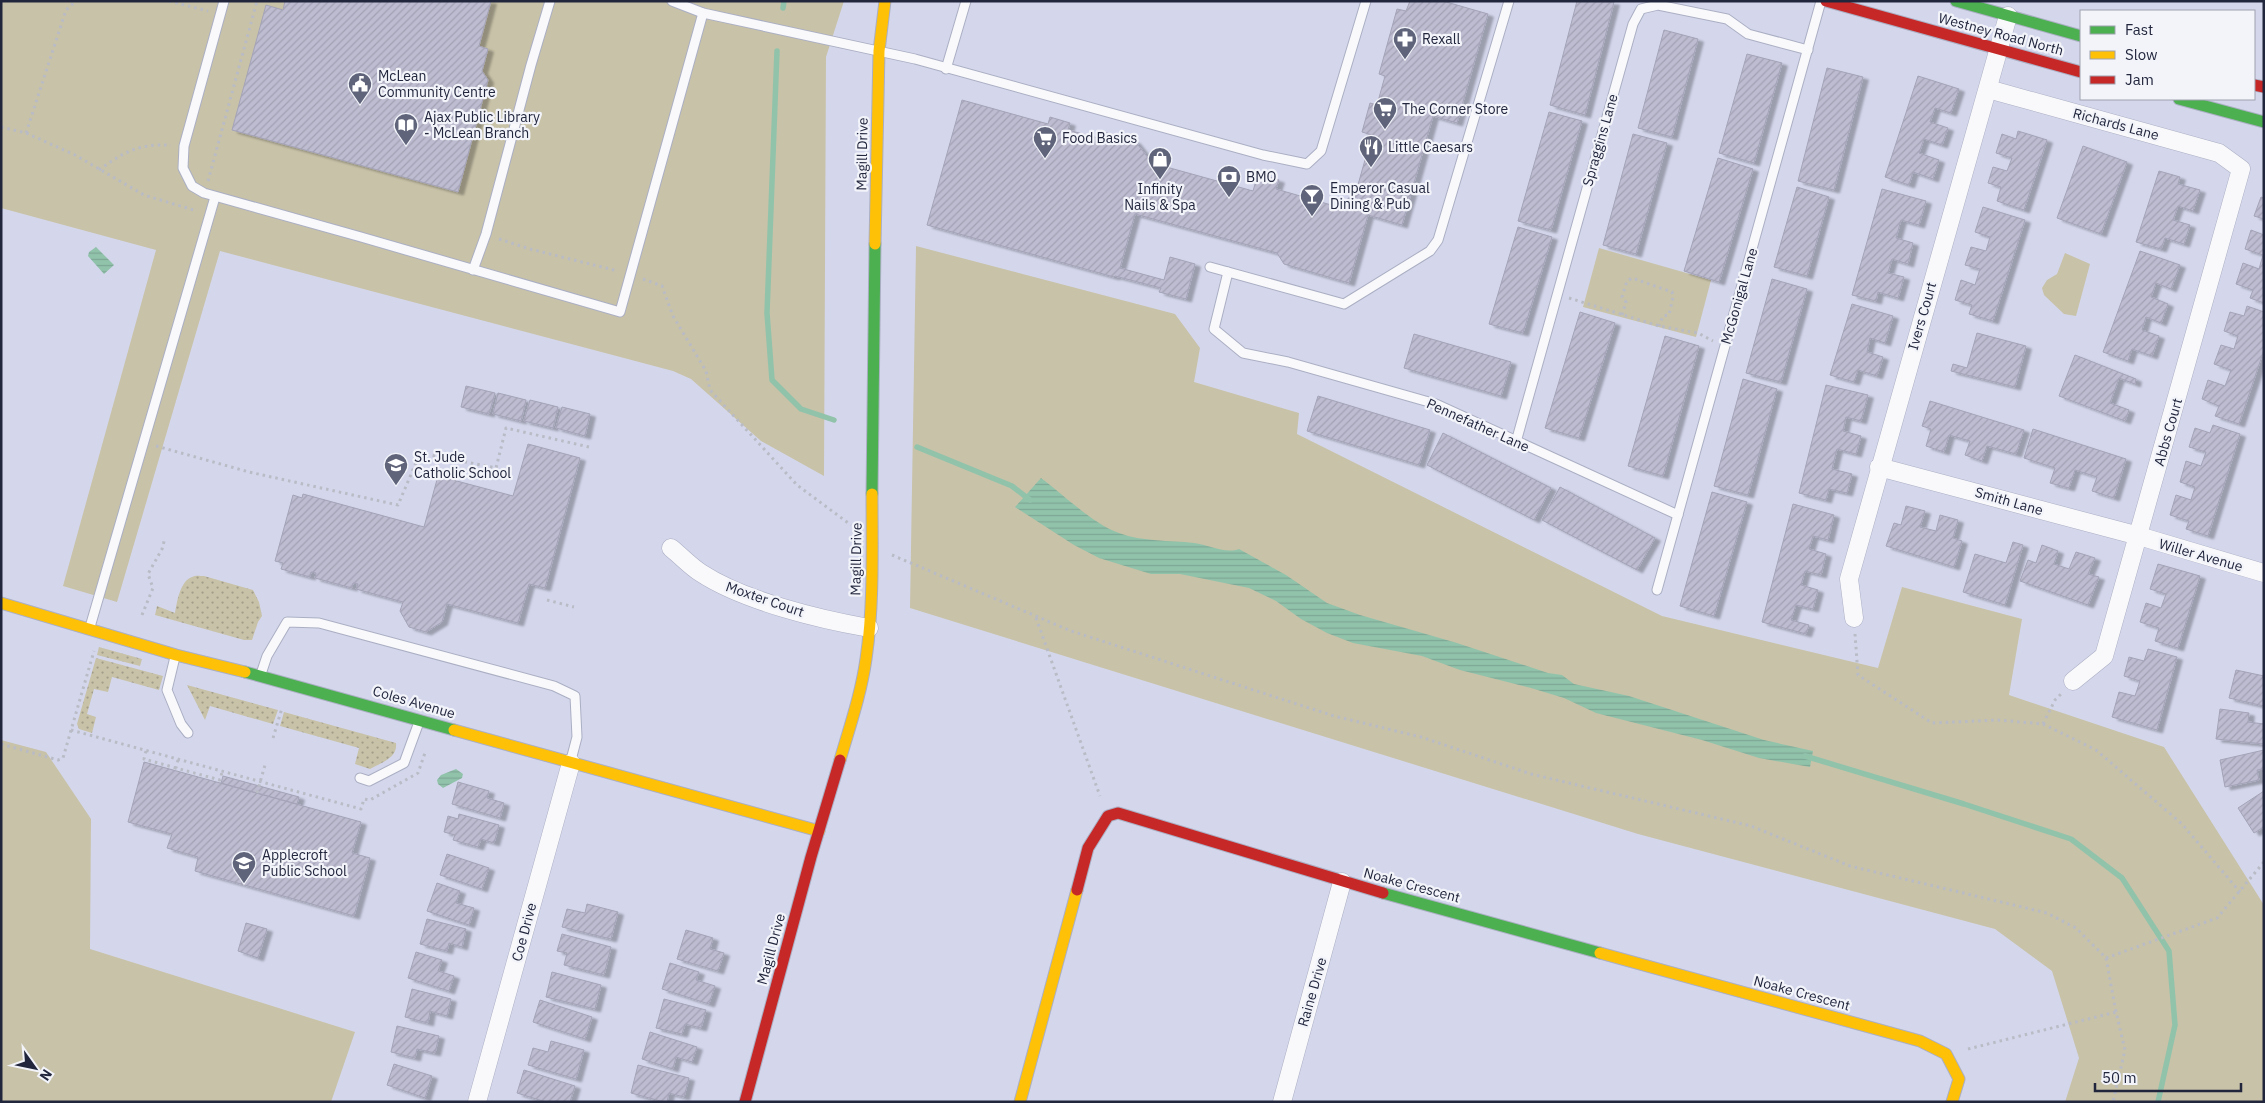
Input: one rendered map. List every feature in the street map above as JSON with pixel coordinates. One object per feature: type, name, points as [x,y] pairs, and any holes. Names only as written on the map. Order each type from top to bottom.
[{"type":"street","name":"Magill Drive","points":[[745,1102],[819,831],[859,696],[870,628],[872,373],[879,51],[885,1]]},
{"type":"street","name":"Westney Road North","points":[[1826,1],[2080,72]]},
{"type":"street","name":"Westney Road North","points":[[1956,1],[2080,36]]},
{"type":"street","name":"Ivers Court","points":[[1854,618],[1849,579],[1879,466],[2008,16]]},
{"type":"street","name":"Richards Lane","points":[[1988,89],[2219,153],[2241,169]]},
{"type":"street","points":[[2183,100],[2264,122]]},
{"type":"street","name":"Abbs Court","points":[[2073,681],[2104,656],[2241,169]]},
{"type":"street","name":"Smith Lane","points":[[1879,466],[2139,536]]},
{"type":"street","name":"Willer Avenue","points":[[2139,536],[2264,573]]},
{"type":"street","name":"Moxter Court","points":[[671,548],[700,572],[734,592],[834,622],[870,628]]},
{"type":"street","name":"Coles Avenue","points":[[1,603],[176,655],[420,719],[571,763],[819,831]]},
{"type":"street","name":"Coe Drive","points":[[477,1102],[571,763]]},
{"type":"street","name":"Noake Crescent","points":[[1108,816],[1118,813],[1342,882],[1920,1041],[1946,1054]]},
{"type":"street","points":[[1020,1102],[1088,848],[1108,816]]},
{"type":"street","name":"Raine Drive","points":[[1282,1102],[1342,882]]},
{"type":"street","points":[[1946,1054],[1960,1079],[1952,1102]]},
{"type":"lane","points":[[224,1],[184,146],[183,168],[192,186],[215,197],[361,236],[620,312],[703,13]]},
{"type":"lane","points":[[473,270],[486,234],[550,1]]},
{"type":"lane","points":[[672,1],[703,13],[879,51],[1263,155],[1307,164],[1322,151],[1366,1]]},
{"type":"lane","points":[[946,68],[966,1]]},
{"type":"lane","points":[[1210,268],[1344,304],[1430,251],[1438,240],[1509,1]]},
{"type":"lane","name":"McGonigal Lane","points":[[1657,590],[1821,1]]},
{"type":"lane","name":"Spraggins Lane","points":[[1516,442],[1633,24],[1641,9],[1658,5],[1727,19],[1748,34],[1808,50]]},
{"type":"lane","points":[[89,629],[215,197]]},
{"type":"lane","name":"Pennefather Lane","points":[[1228,272],[1214,329],[1243,353],[1288,362],[1436,404],[1678,515]]},
{"type":"lane","points":[[260,676],[267,656],[287,622],[319,622],[554,686],[575,696],[577,737],[571,763]]},
{"type":"lane","points":[[176,655],[167,690],[181,724],[188,733]]},
{"type":"lane","points":[[360,778],[369,781],[404,763],[420,719]]},
{"type":"path","points":[[26,133],[66,10],[76,1]]},
{"type":"path","points":[[169,1],[220,14]]},
{"type":"path","points":[[204,193],[257,1]]},
{"type":"path","points":[[1,127],[26,133],[76,155],[144,195],[209,214]]},
{"type":"path","points":[[99,170],[123,152],[156,145],[184,146]]},
{"type":"path","points":[[486,234],[530,249],[586,261],[662,286],[673,316],[706,371],[710,390],[796,485],[887,552],[1036,618],[1334,716],[1421,736],[1531,774],[1751,826],[1850,866],[2047,913],[2076,928],[2106,958],[2116,1012],[2126,1050],[2113,1102]]},
{"type":"path","points":[[1622,314],[1626,302],[1622,297],[1627,280],[1632,278],[1672,292],[1673,297],[1669,315],[1663,316],[1659,326]]},
{"type":"path","points":[[1557,294],[1659,326],[1698,333],[1725,346]]},
{"type":"path","points":[[144,443],[250,472],[398,505],[420,453],[496,468],[506,428],[589,447]]},
{"type":"path","points":[[142,615],[153,588],[148,574],[162,549],[165,538]]},
{"type":"path","points":[[547,600],[574,607]]},
{"type":"path","points":[[1036,618],[1108,816]]},
{"type":"path","points":[[1854,618],[1858,674],[1932,723],[1998,720],[2043,724],[2096,750],[2182,824],[2240,892]]},
{"type":"path","points":[[1,744],[58,760],[63,758],[96,644]]},
{"type":"path","points":[[2043,724],[2055,700],[2073,681]]},
{"type":"path","points":[[273,738],[282,708]]},
{"type":"path","points":[[71,730],[361,809],[364,799],[370,800],[418,773],[426,750]]},
{"type":"path","points":[[146,751],[144,759],[176,768],[220,780],[222,772]]},
{"type":"path","points":[[176,768],[178,760]]},
{"type":"path","points":[[257,793],[265,765]]},
{"type":"path","points":[[2106,958],[2217,918],[2264,862]]},
{"type":"path","points":[[1946,1054],[2116,1012]]},
{"type":"shaded area","points":[[1,1],[844,1],[826,57],[824,476],[761,441],[691,379],[673,371],[220,251],[117,602],[63,586],[156,250],[1,208]]},
{"type":"shaded area","points":[[916,246],[1175,314],[1200,348],[1194,382],[1299,413],[1297,434],[1662,616],[1878,668],[1902,587],[2022,619],[2009,695],[2164,747],[2264,905],[2264,1102],[2065,1102],[2079,1058],[2052,971],[1995,929],[1638,834],[910,608]]},
{"type":"shaded area","points":[[96,247],[114,265],[104,274],[88,256],[89,252]]},
{"type":"shaded area","points":[[1599,248],[1711,280],[1696,337],[1583,307]]},
{"type":"shaded area","points":[[2065,253],[2090,264],[2076,316],[2064,314],[2044,295],[2042,288],[2047,280],[2057,274]]},
{"type":"shaded area","points":[[1041,478],[1089,516],[1119,533],[1147,539],[1194,543],[1223,550],[1239,549],[1286,575],[1327,603],[1548,673],[1562,675],[1574,684],[1629,696],[1764,740],[1813,751],[1810,767],[1759,758],[1702,740],[1596,713],[1564,698],[1460,670],[1422,656],[1353,643],[1327,633],[1301,619],[1276,601],[1249,588],[1180,574],[1151,574],[1099,558],[1074,545],[1015,507]]},
{"type":"shaded area","points":[[193,576],[204,576],[253,590],[259,602],[262,616],[252,640],[244,640],[155,615],[157,606],[175,613],[180,592],[188,579]]},
{"type":"shaded area","points":[[99,647],[142,659],[140,666],[97,655]]},
{"type":"shaded area","points":[[96,658],[163,676],[159,690],[112,677],[108,692],[94,689],[87,714],[96,717],[92,733],[79,729],[77,724]]},
{"type":"shaded area","points":[[187,685],[278,710],[273,724],[210,706],[205,720]]},
{"type":"shaded area","points":[[284,712],[396,743],[396,748],[392,756],[370,769],[355,764],[359,748],[280,726]]},
{"type":"shaded area","points":[[1,740],[46,752],[91,819],[90,949],[355,1032],[331,1102],[1,1102]]},
{"type":"shaded area","points":[[456,769],[463,774],[462,778],[443,788],[438,784],[437,780],[441,775]]},
{"type":"building","name":"McLean Community Centre","points":[[285,1],[491,1],[479,46],[488,49],[482,71],[488,80],[458,192],[232,130],[266,5],[283,10]]},
{"type":"building","points":[[1410,1],[1443,1],[1488,14],[1457,123],[1433,116],[1402,225],[1368,215],[1349,283],[1284,264],[1277,253],[1135,214],[1120,268],[1164,280],[1170,257],[1195,264],[1186,299],[1159,292],[1161,288],[1114,277],[927,225],[962,100],[1048,124],[1050,117],[1070,123],[1068,130],[1098,138],[1100,131],[1135,141],[1152,163],[1253,191],[1258,174],[1279,180],[1276,189],[1345,209],[1348,198],[1354,199],[1372,135],[1362,132],[1370,103],[1377,105],[1385,76],[1379,74],[1397,9],[1406,11]]},
{"type":"building","points":[[1577,1],[1614,2],[1585,115],[1550,105]]},
{"type":"building","points":[[1664,30],[1698,39],[1672,137],[1638,128]]},
{"type":"building","points":[[1747,54],[1782,63],[1754,163],[1719,153]]},
{"type":"building","points":[[1827,68],[1863,77],[1834,190],[1798,181]]},
{"type":"building","points":[[1918,76],[1959,89],[1951,113],[1935,108],[1930,122],[1948,128],[1942,145],[1924,139],[1919,153],[1939,160],[1933,179],[1913,172],[1909,185],[1885,177]]},
{"type":"building","points":[[1549,112],[1582,121],[1551,230],[1518,221]]},
{"type":"building","points":[[2018,131],[2047,140],[2024,210],[1997,201],[2001,187],[1988,183],[1993,167],[2007,171],[2012,158],[1996,153],[2002,134],[2016,139]]},
{"type":"building","points":[[1633,134],[1667,143],[1636,254],[1603,245]]},
{"type":"building","points":[[2083,146],[2127,162],[2101,234],[2057,218]]},
{"type":"building","points":[[1718,158],[1753,169],[1719,282],[1684,271]]},
{"type":"building","points":[[2159,171],[2180,177],[2178,184],[2200,190],[2193,211],[2178,206],[2173,220],[2190,225],[2184,244],[2165,238],[2161,249],[2136,242]]},
{"type":"building","points":[[1797,187],[1829,197],[1807,276],[1774,267]]},
{"type":"building","points":[[1882,189],[1926,201],[1919,225],[1901,220],[1896,238],[1913,243],[1908,264],[1892,259],[1888,273],[1904,277],[1898,298],[1878,292],[1876,301],[1852,295]]},
{"type":"building","points":[[2261,197],[2264,198],[2264,219],[2254,216]]},
{"type":"building","points":[[1983,207],[2025,220],[1993,321],[1969,314],[1972,305],[1955,300],[1961,280],[1975,285],[1980,269],[1965,265],[1971,247],[1986,251],[1990,237],[1975,232]]},
{"type":"building","points":[[1518,227],[1552,237],[1523,333],[1489,324]]},
{"type":"building","points":[[2251,230],[2264,235],[2264,303],[2250,298],[2253,290],[2236,284],[2243,263],[2259,269],[2263,255],[2245,249]]},
{"type":"building","points":[[2140,251],[2180,265],[2171,289],[2156,283],[2151,297],[2168,304],[2161,323],[2146,317],[2142,330],[2159,336],[2152,356],[2132,349],[2128,361],[2103,352]]},
{"type":"building","points":[[1772,279],[1807,289],[1781,382],[1746,373]]},
{"type":"building","points":[[1852,304],[1893,316],[1885,343],[1870,338],[1867,352],[1883,357],[1877,376],[1858,370],[1854,382],[1830,375]]},
{"type":"building","points":[[2247,306],[2264,312],[2264,350],[2239,424],[2215,416],[2219,406],[2202,399],[2208,380],[2225,386],[2231,370],[2214,364],[2221,345],[2234,349],[2238,336],[2224,331],[2230,312],[2244,316]]},
{"type":"building","points":[[1580,312],[1615,323],[1579,438],[1545,428]]},
{"type":"building","points":[[1977,333],[2026,346],[2015,387],[1951,371],[1953,364],[1967,368]]},
{"type":"building","points":[[1414,334],[1511,362],[1501,396],[1404,368]]},
{"type":"building","points":[[1665,336],[1699,346],[1663,476],[1628,466]]},
{"type":"building","points":[[2075,355],[2136,379],[2135,384],[2119,378],[2110,403],[2129,410],[2125,421],[2059,396]]},
{"type":"building","points":[[1743,379],[1777,389],[1748,495],[1714,486]]},
{"type":"building","points":[[1826,385],[1868,395],[1861,421],[1846,417],[1843,431],[1861,436],[1856,454],[1837,449],[1832,469],[1852,474],[1847,493],[1829,489],[1826,500],[1799,493]]},
{"type":"building","points":[[466,386],[495,393],[489,414],[461,407]]},
{"type":"building","points":[[498,393],[526,400],[521,421],[493,414]]},
{"type":"building","points":[[1318,396],[1430,430],[1419,465],[1307,431]]},
{"type":"building","points":[[530,400],[558,407],[553,428],[524,421]]},
{"type":"building","points":[[1930,401],[2024,430],[2016,454],[1987,446],[1982,461],[1965,455],[1970,441],[1949,435],[1944,452],[1926,446],[1931,429],[1922,426]]},
{"type":"building","points":[[562,407],[590,414],[585,436],[556,428]]},
{"type":"building","points":[[2213,425],[2240,434],[2208,536],[2186,529],[2189,521],[2170,515],[2176,495],[2191,500],[2195,487],[2180,482],[2186,461],[2201,466],[2206,452],[2189,447],[2195,428],[2210,433]]},
{"type":"building","points":[[2033,429],[2126,459],[2114,498],[2092,491],[2097,477],[2075,470],[2069,488],[2050,483],[2055,468],[2024,458]]},
{"type":"building","points":[[1443,433],[1551,488],[1534,520],[1427,465]]},
{"type":"building","points":[[528,444],[580,458],[545,588],[529,584],[518,623],[447,604],[442,622],[426,632],[409,627],[400,611],[403,602],[356,589],[358,584],[353,583],[352,588],[315,578],[316,573],[311,572],[310,577],[281,569],[283,563],[275,561],[293,495],[302,498],[303,494],[424,527],[438,476],[513,496]]},
{"type":"building","points":[[1560,487],[1655,538],[1637,570],[1542,520]]},
{"type":"building","points":[[1712,492],[1747,502],[1714,616],[1680,606]]},
{"type":"building","points":[[1793,504],[1834,515],[1828,540],[1813,536],[1809,549],[1826,554],[1821,575],[1805,571],[1801,585],[1818,590],[1813,609],[1796,605],[1791,620],[1809,625],[1806,634],[1762,622]]},
{"type":"building","points":[[1906,506],[1925,511],[1920,527],[1936,531],[1940,515],[1958,520],[1953,538],[1962,541],[1954,567],[1886,546],[1894,523],[1901,525]]},
{"type":"building","points":[[2013,542],[2023,545],[2005,605],[1963,592],[1975,554],[2006,563]]},
{"type":"building","points":[[2042,545],[2058,551],[2054,564],[2069,569],[2076,552],[2095,558],[2088,574],[2099,577],[2088,605],[2020,581],[2028,560],[2036,563]]},
{"type":"building","points":[[2158,564],[2200,576],[2178,648],[2155,641],[2159,628],[2140,622],[2146,603],[2161,608],[2166,594],[2150,589]]},
{"type":"building","points":[[2148,649],[2177,657],[2157,730],[2112,717],[2119,692],[2135,696],[2140,681],[2124,676],[2129,657],[2144,661]]},
{"type":"building","points":[[2236,670],[2264,676],[2264,706],[2229,698]]},
{"type":"building","points":[[2220,709],[2249,713],[2248,722],[2264,724],[2264,744],[2216,739]]},
{"type":"building","points":[[2264,750],[2264,769],[2257,770],[2259,780],[2225,787],[2220,760]]},
{"type":"building","points":[[144,762],[361,822],[352,853],[370,858],[354,916],[195,871],[198,857],[167,848],[172,834],[128,822]]},
{"type":"building","points":[[223,776],[299,797],[297,804],[221,783]]},
{"type":"building","points":[[458,782],[489,791],[487,798],[504,803],[500,818],[452,804]]},
{"type":"building","points":[[2264,791],[2264,827],[2254,833],[2238,808]]},
{"type":"building","points":[[459,814],[499,825],[494,843],[481,839],[478,847],[453,840],[455,835],[444,832],[448,816],[458,819]]},
{"type":"building","points":[[447,854],[489,868],[482,889],[440,875]]},
{"type":"building","points":[[437,883],[460,891],[456,903],[474,908],[469,925],[427,911]]},
{"type":"building","points":[[587,904],[618,912],[611,939],[562,927],[567,909],[585,913]]},
{"type":"building","points":[[427,919],[466,929],[462,947],[449,943],[447,951],[420,944]]},
{"type":"building","points":[[246,923],[267,929],[258,958],[238,951]]},
{"type":"building","points":[[686,930],[713,938],[710,949],[724,953],[718,971],[677,959]]},
{"type":"building","points":[[562,934],[611,947],[604,975],[564,965],[567,953],[557,951]]},
{"type":"building","points":[[416,952],[442,960],[438,971],[454,976],[449,991],[408,978]]},
{"type":"building","points":[[670,963],[699,972],[696,980],[715,986],[709,1004],[662,989]]},
{"type":"building","points":[[552,972],[601,985],[595,1009],[546,997]]},
{"type":"building","points":[[412,989],[451,999],[447,1016],[430,1011],[428,1023],[405,1017]]},
{"type":"building","points":[[664,999],[706,1010],[701,1028],[685,1024],[682,1034],[656,1028]]},
{"type":"building","points":[[540,1000],[592,1017],[585,1039],[533,1022]]},
{"type":"building","points":[[397,1026],[439,1036],[435,1053],[417,1049],[415,1058],[391,1052]]},
{"type":"building","points":[[650,1032],[697,1047],[692,1062],[676,1057],[673,1069],[642,1059]]},
{"type":"building","points":[[551,1041],[584,1050],[576,1079],[528,1065],[533,1048],[548,1052]]},
{"type":"building","points":[[394,1064],[432,1076],[425,1098],[387,1085]]},
{"type":"building","points":[[638,1065],[689,1078],[684,1097],[669,1093],[667,1102],[664,1102],[631,1093]]},
{"type":"building","points":[[524,1070],[575,1086],[570,1102],[546,1102],[517,1093]]},
{"type":"waterway","points":[[783,8],[784,1]]},
{"type":"waterway","points":[[777,51],[767,313],[772,380],[801,409],[834,420]]},
{"type":"waterway","points":[[917,447],[1012,486],[1030,500]]},
{"type":"waterway","points":[[1805,756],[1964,804],[2071,839],[2122,878],[2169,951],[2175,1025],[2158,1102]]},
{"type":"traffic: fast","points":[[1956,1],[2080,36]]},
{"type":"traffic: fast","points":[[2183,100],[2264,122]]},
{"type":"traffic: fast","points":[[872,494],[875,244]]},
{"type":"traffic: fast","points":[[245,672],[454,730]]},
{"type":"traffic: fast","points":[[1383,893],[1600,953]]},
{"type":"traffic: slow","points":[[875,244],[879,51],[885,1]]},
{"type":"traffic: slow","points":[[840,760],[861,685],[869,639],[872,576],[872,494]]},
{"type":"traffic: slow","points":[[1,603],[176,655],[245,672]]},
{"type":"traffic: slow","points":[[454,730],[819,831]]},
{"type":"traffic: slow","points":[[1020,1102],[1077,890]]},
{"type":"traffic: slow","points":[[1600,953],[1920,1041],[1946,1054],[1959,1079],[1952,1102]]},
{"type":"traffic: jam","points":[[1826,1],[2080,72]]},
{"type":"traffic: jam","points":[[2255,85],[2264,87]]},
{"type":"traffic: jam","points":[[745,1102],[811,857],[840,760]]},
{"type":"traffic: jam","points":[[1077,890],[1088,848],[1108,816],[1118,813],[1383,893]]},
{"type":"place","name":"Rexall","points":[[1405,60]]},
{"type":"place","name":"McLean Community Centre","points":[[360,105]]},
{"type":"place","name":"The Corner Store","points":[[1385,130]]},
{"type":"place","name":"Ajax Public Library - McLean Branch","points":[[406,146]]},
{"type":"place","name":"Food Basics","points":[[1045,159]]},
{"type":"place","name":"Little Caesars","points":[[1371,168]]},
{"type":"place","name":"Infinity Nails & Spa","points":[[1160,180]]},
{"type":"place","name":"BMO","points":[[1229,198]]},
{"type":"place","name":"Emperor Casual Dining & Pub","points":[[1312,217]]},
{"type":"place","name":"St. Jude Catholic School","points":[[396,486]]},
{"type":"place","name":"Applecroft Public School","points":[[244,884]]}]
